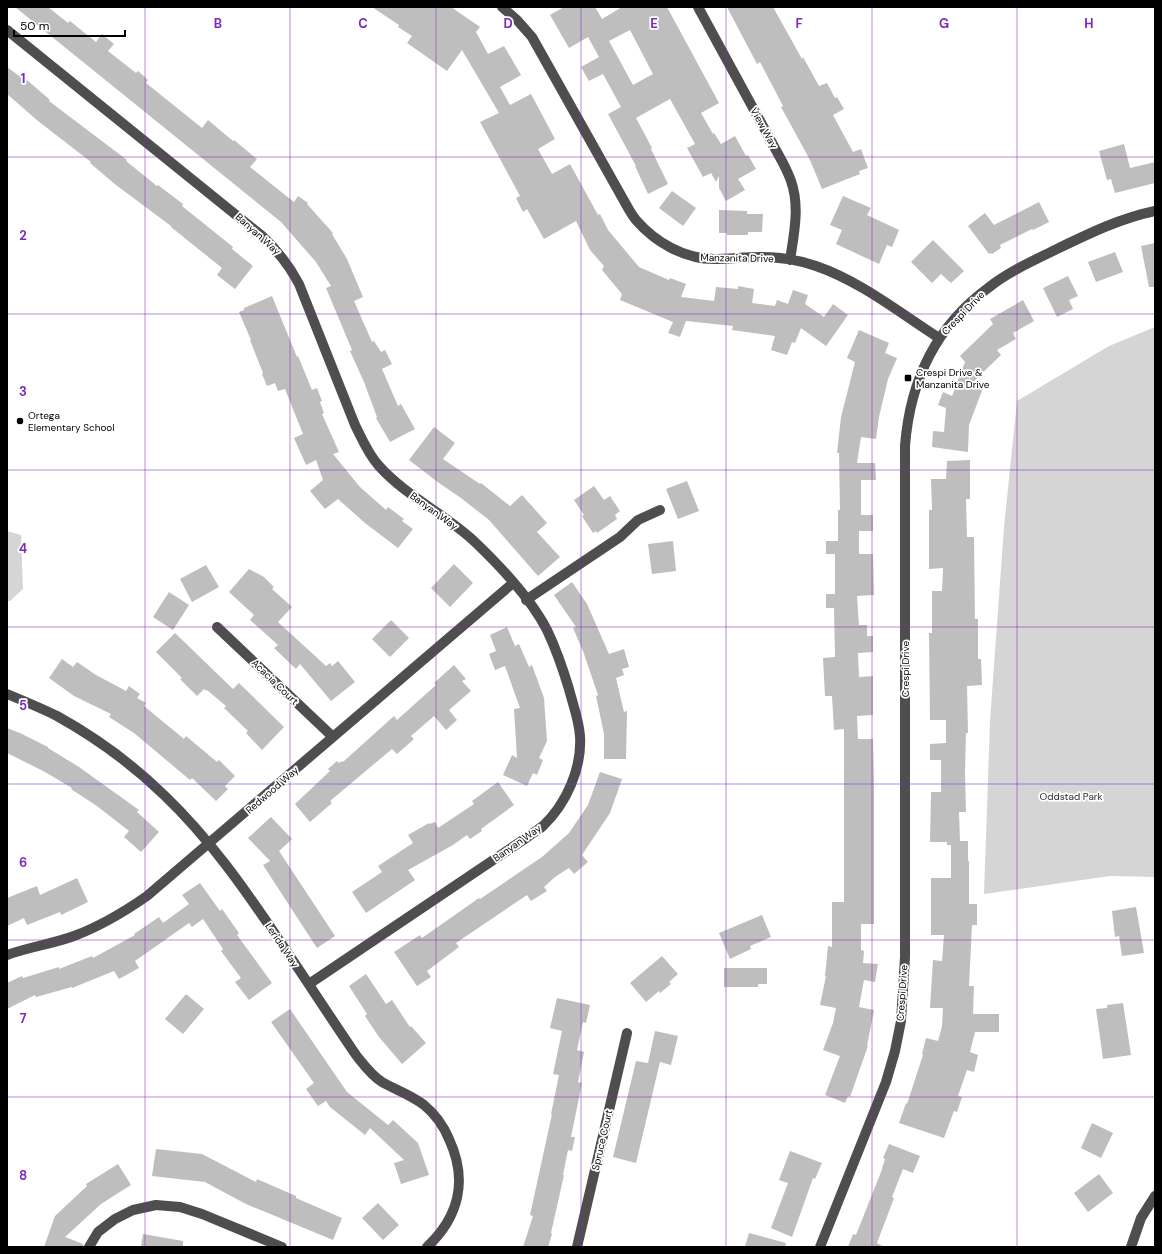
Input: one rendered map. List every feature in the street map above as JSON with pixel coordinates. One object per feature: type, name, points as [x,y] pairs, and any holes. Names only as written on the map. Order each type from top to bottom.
[{"type":"street","name":"Manzanita Drive","points":[[502,7],[517,20],[532,37],[634,218],[649,234],[668,247],[691,256],[713,259],[762,257],[790,260],[815,266],[836,274],[860,287],[939,338]]},
{"type":"street","name":"View Way","points":[[698,7],[784,163],[791,182],[795,203],[795,224],[790,260]]},
{"type":"street","name":"Banyan Way","points":[[7,30],[262,236],[277,250],[290,267],[299,284],[355,425],[365,446],[379,466],[395,482],[454,524],[475,542],[513,583],[546,628],[556,650],[577,716],[580,736],[579,755],[574,776],[566,795],[543,826],[309,984]]},
{"type":"street","name":"Crespi Drive","points":[[820,1247],[884,1089],[895,1051],[901,1021],[905,957],[905,446],[906,425],[911,405],[927,360],[939,338],[971,301],[988,287],[1007,275],[1093,232],[1120,220],[1155,211]]},
{"type":"street","points":[[526,600],[620,538],[638,520],[660,510]]},
{"type":"street","name":"Redwood Way","points":[[7,955],[23,949],[48,944],[74,936],[99,926],[147,896],[513,583]]},
{"type":"street","name":"Acacia Court","points":[[217,626],[333,737]]},
{"type":"street","name":"Lerida Way","points":[[7,694],[57,716],[112,752],[164,794],[209,844],[250,898],[367,1069],[380,1081],[425,1106],[436,1117],[446,1132],[453,1148],[458,1164],[460,1183],[456,1202],[448,1221],[436,1239],[427,1247]]},
{"type":"street","name":"Spruce Court","points":[[577,1247],[627,1033]]},
{"type":"street","points":[[1131,1247],[1141,1218],[1155,1196]]},
{"type":"street","points":[[89,1247],[98,1232],[115,1219],[133,1210],[156,1206],[180,1207],[202,1214],[282,1247]]},
{"type":"green space","name":"Oddstad Park","points":[[1155,327],[1155,877],[1110,876],[984,894],[990,721],[1004,527],[1017,401],[1109,346]]},
{"type":"green space","points":[[7,531],[21,535],[23,589],[10,601],[7,601]]},
{"type":"building","points":[[15,7],[48,7],[68,23],[70,21],[96,42],[102,34],[114,44],[108,51],[136,73],[138,71],[148,80],[146,83],[202,128],[208,120],[233,141],[234,140],[257,159],[250,167],[294,202],[298,196],[308,203],[307,204],[333,233],[332,234],[347,259],[363,297],[354,301],[372,342],[374,341],[381,352],[385,350],[392,364],[382,369],[398,406],[401,404],[415,429],[390,442],[376,418],[377,417],[364,382],[350,351],[352,350],[326,288],[331,286],[316,262],[281,222]]},
{"type":"building","points":[[372,7],[451,7],[480,27],[476,32],[488,54],[504,46],[521,75],[500,87],[510,105],[531,94],[555,139],[538,149],[552,174],[570,164],[608,230],[639,267],[669,280],[670,278],[686,284],[681,297],[714,301],[716,287],[738,289],[738,286],[754,289],[752,303],[775,306],[777,300],[788,304],[793,290],[808,295],[805,304],[824,317],[833,304],[848,315],[826,346],[801,328],[795,343],[792,342],[787,355],[771,350],[775,336],[732,330],[733,326],[686,321],[680,337],[668,333],[673,322],[620,300],[622,294],[602,270],[604,266],[590,250],[576,221],[544,239],[527,209],[523,212],[516,198],[520,196],[480,122],[499,113],[462,50],[447,71],[407,43],[412,36],[398,27],[399,25]]},
{"type":"building","points":[[564,7],[595,7],[602,19],[622,7],[667,7],[719,103],[701,113],[713,134],[714,133],[721,144],[735,136],[746,156],[748,155],[756,169],[738,179],[745,190],[726,201],[719,188],[719,176],[716,182],[711,173],[703,177],[687,148],[695,144],[670,99],[636,118],[652,148],[651,149],[668,184],[648,194],[636,166],[608,114],[621,107],[603,74],[589,81],[581,67],[599,57],[588,37],[569,48],[550,15]],"holes":[[[630,30],[653,74],[633,85],[609,41]]]},
{"type":"building","points":[[727,7],[773,7],[819,86],[827,83],[835,98],[837,97],[844,109],[833,115],[853,152],[861,149],[868,168],[859,171],[860,174],[822,189],[810,160],[781,107],[783,106],[760,62],[757,64]]},
{"type":"building","points":[[7,67],[26,81],[27,80],[50,100],[49,101],[127,160],[126,161],[157,186],[158,185],[183,204],[182,206],[233,247],[232,249],[253,266],[235,289],[217,275],[222,268],[171,226],[116,185],[90,163],[91,162],[38,121],[7,94]]},
{"type":"building","points":[[1124,144],[1130,168],[1155,162],[1155,183],[1115,193],[1111,179],[1107,180],[1099,151]]},
{"type":"building","points":[[672,191],[696,208],[683,226],[659,208]]},
{"type":"building","points":[[843,196],[871,208],[867,215],[899,230],[892,247],[887,245],[879,264],[836,244],[842,230],[830,225]]},
{"type":"building","points":[[1039,202],[1049,222],[1000,245],[1001,248],[992,254],[989,254],[968,226],[985,213],[994,225]]},
{"type":"building","points":[[719,210],[747,211],[747,214],[763,214],[762,232],[748,232],[748,235],[727,235],[727,233],[719,233]]},
{"type":"building","points":[[933,240],[964,271],[951,283],[941,274],[932,283],[911,262]]},
{"type":"building","points":[[1155,243],[1155,287],[1149,287],[1141,246]]},
{"type":"building","points":[[1115,252],[1123,272],[1096,282],[1088,262]]},
{"type":"building","points":[[1068,276],[1078,296],[1069,300],[1073,309],[1057,317],[1043,288]]},
{"type":"building","points":[[272,296],[312,390],[317,388],[322,401],[320,402],[324,413],[322,414],[339,452],[333,454],[360,487],[386,510],[388,507],[404,519],[402,521],[413,529],[398,548],[365,523],[338,499],[325,509],[310,491],[323,480],[316,460],[306,465],[294,438],[303,434],[285,389],[278,391],[275,383],[267,386],[251,340],[239,312],[244,310],[244,308]]},
{"type":"building","points":[[1023,300],[1034,321],[1013,333],[1016,339],[997,350],[1001,355],[972,383],[983,388],[969,425],[968,452],[932,447],[933,431],[944,432],[946,408],[938,405],[943,392],[952,396],[965,362],[960,356],[993,324],[990,319]]},
{"type":"building","points":[[859,330],[889,343],[885,353],[897,358],[888,379],[879,417],[876,439],[861,437],[857,463],[875,463],[876,480],[861,480],[861,515],[873,515],[873,531],[859,531],[859,554],[873,554],[874,595],[857,596],[859,625],[867,625],[867,636],[873,636],[873,652],[858,653],[859,677],[873,676],[873,715],[857,716],[858,739],[873,739],[874,780],[874,924],[861,924],[861,950],[864,951],[863,963],[878,964],[875,982],[864,980],[859,1007],[874,1010],[868,1046],[850,1097],[848,1096],[845,1103],[825,1095],[840,1056],[823,1050],[833,1023],[836,1008],[820,1005],[826,976],[828,946],[832,947],[832,902],[844,902],[844,729],[834,730],[832,696],[825,696],[823,658],[835,657],[834,608],[826,608],[826,594],[835,594],[835,554],[826,554],[826,541],[838,541],[838,510],[840,510],[839,453],[837,453],[841,417],[855,362],[847,358]]},
{"type":"building","points":[[434,427],[455,443],[443,459],[480,484],[481,483],[510,506],[522,495],[547,523],[537,532],[560,557],[538,576],[489,520],[409,460]]},
{"type":"building","points":[[970,460],[970,499],[966,499],[967,537],[974,537],[975,619],[978,619],[978,659],[981,659],[982,685],[967,686],[968,733],[966,733],[966,812],[959,812],[960,841],[968,841],[969,904],[977,904],[977,925],[972,925],[969,986],[974,986],[973,1014],[999,1014],[999,1032],[975,1032],[970,1052],[978,1055],[974,1072],[967,1070],[958,1096],[962,1097],[957,1112],[954,1111],[944,1138],[899,1123],[906,1103],[907,1104],[923,1055],[926,1038],[938,1041],[942,1026],[943,1008],[930,1008],[933,960],[942,961],[944,935],[931,935],[931,878],[951,878],[951,845],[947,845],[947,842],[930,842],[931,792],[941,792],[941,760],[930,760],[930,744],[946,743],[946,720],[930,720],[929,633],[932,633],[932,591],[942,591],[943,568],[929,569],[929,510],[932,510],[931,479],[946,479],[947,461]]},
{"type":"building","points":[[687,481],[699,511],[678,519],[666,489]]},
{"type":"building","points":[[594,486],[604,500],[610,496],[620,511],[615,515],[617,519],[597,533],[596,531],[593,533],[574,500]]},
{"type":"building","points":[[673,541],[676,571],[652,574],[648,544]]},
{"type":"building","points":[[454,564],[473,583],[450,607],[431,588]]},
{"type":"building","points":[[206,565],[219,587],[192,602],[180,579]]},
{"type":"building","points":[[249,569],[264,577],[274,587],[272,589],[292,607],[278,622],[326,666],[330,663],[332,666],[338,661],[355,682],[331,701],[300,664],[296,669],[274,648],[278,645],[250,620],[254,615],[229,592]]},
{"type":"building","points":[[572,582],[587,604],[609,654],[624,649],[629,667],[622,669],[624,675],[616,678],[624,712],[627,711],[626,759],[604,759],[604,734],[596,696],[598,695],[583,651],[573,628],[576,627],[554,595]]},
{"type":"building","points":[[169,592],[189,605],[173,630],[153,617]]},
{"type":"building","points":[[391,620],[409,638],[390,657],[372,639]]},
{"type":"building","points":[[507,627],[515,646],[519,644],[529,667],[532,665],[544,698],[547,741],[539,758],[543,760],[537,775],[533,773],[527,786],[503,775],[512,755],[517,758],[514,709],[520,708],[505,666],[495,670],[489,654],[496,651],[490,635]]},
{"type":"building","points":[[175,633],[233,689],[239,683],[284,727],[262,750],[246,733],[248,731],[224,708],[226,706],[207,690],[206,691],[204,689],[197,696],[180,679],[182,678],[156,652]]},
{"type":"building","points":[[62,659],[73,667],[77,662],[96,675],[126,691],[129,686],[140,694],[137,698],[146,703],[144,706],[184,739],[186,736],[217,762],[219,760],[235,776],[225,786],[228,789],[216,801],[192,778],[190,780],[134,733],[109,717],[111,714],[74,696],[49,678]]},
{"type":"building","points":[[454,665],[466,679],[462,681],[471,691],[449,710],[457,720],[446,730],[434,716],[411,736],[414,739],[397,754],[392,749],[330,801],[332,803],[310,822],[295,804],[330,771],[328,769],[337,761],[339,763],[342,761],[343,762],[394,716],[397,720],[436,685],[434,683]]},
{"type":"building","points":[[7,728],[48,747],[79,767],[139,810],[137,812],[159,832],[141,852],[124,837],[129,831],[97,806],[71,789],[72,788],[45,772],[7,753]]},
{"type":"building","points":[[600,772],[622,779],[610,813],[582,855],[588,862],[574,874],[569,868],[555,877],[544,887],[547,891],[531,901],[527,895],[456,943],[459,947],[427,971],[431,977],[417,986],[394,952],[420,935],[422,938],[479,898],[480,899],[542,857],[569,833],[588,805]]},
{"type":"building","points":[[498,782],[514,805],[470,839],[467,835],[453,845],[408,870],[415,880],[366,913],[352,892],[382,872],[378,866],[413,843],[408,835],[429,823],[435,822],[438,828],[474,804],[472,801]]},
{"type":"building","points":[[271,817],[292,839],[279,851],[335,936],[317,948],[263,865],[270,861],[248,838]]},
{"type":"building","points":[[77,878],[88,902],[61,915],[60,912],[27,925],[24,918],[7,926],[7,898],[37,886],[40,895]]},
{"type":"building","points":[[200,883],[220,911],[222,909],[239,933],[237,935],[272,983],[249,1000],[235,982],[241,978],[221,951],[223,949],[203,919],[192,927],[189,923],[135,961],[139,968],[119,979],[114,971],[72,988],[36,997],[35,995],[7,1009],[7,983],[22,976],[23,978],[59,967],[59,969],[92,956],[93,958],[135,935],[134,934],[159,917],[163,923],[189,904],[182,895]]},
{"type":"building","points":[[1136,907],[1144,953],[1122,956],[1119,936],[1115,937],[1112,911]]},
{"type":"building","points":[[762,915],[771,937],[750,946],[751,949],[730,959],[719,933]]},
{"type":"building","points":[[662,956],[678,974],[669,982],[671,984],[660,993],[659,991],[646,1002],[630,983]]},
{"type":"building","points":[[724,968],[767,968],[767,984],[758,984],[758,987],[724,987]]},
{"type":"building","points":[[366,974],[386,1004],[392,1000],[410,1027],[411,1026],[426,1043],[402,1064],[379,1037],[365,1016],[367,1014],[349,986]]},
{"type":"building","points":[[186,994],[204,1009],[183,1034],[165,1019]]},
{"type":"building","points":[[557,998],[590,1005],[586,1023],[583,1022],[577,1050],[584,1052],[578,1082],[582,1083],[571,1137],[575,1137],[572,1151],[568,1150],[552,1234],[548,1247],[523,1247],[533,1216],[530,1215],[559,1075],[553,1074],[562,1031],[550,1028]]},
{"type":"building","points":[[1123,1003],[1131,1055],[1103,1059],[1096,1009],[1107,1008],[1107,1005]]},
{"type":"building","points":[[290,1009],[347,1092],[388,1125],[393,1120],[418,1143],[429,1175],[401,1184],[394,1163],[404,1160],[370,1128],[365,1135],[330,1107],[326,1101],[318,1106],[306,1089],[314,1083],[271,1022]]},
{"type":"building","points":[[655,1031],[678,1036],[671,1065],[660,1062],[636,1163],[613,1157],[636,1061],[648,1063]]},
{"type":"building","points":[[1092,1123],[1113,1133],[1101,1158],[1081,1148]]},
{"type":"building","points":[[889,1144],[920,1156],[913,1173],[903,1169],[877,1243],[884,1247],[848,1247],[853,1234],[856,1235],[881,1172],[885,1159],[883,1158]]},
{"type":"building","points":[[156,1149],[202,1154],[256,1182],[257,1179],[342,1218],[333,1240],[246,1204],[205,1182],[152,1176]]},
{"type":"building","points":[[790,1151],[822,1163],[815,1179],[813,1178],[792,1237],[771,1228],[788,1183],[779,1180]]},
{"type":"building","points":[[118,1164],[131,1185],[101,1204],[65,1237],[83,1244],[83,1247],[44,1247],[55,1216],[87,1186],[86,1184]]},
{"type":"building","points":[[1099,1174],[1113,1193],[1088,1212],[1074,1193]]},
{"type":"building","points":[[378,1203],[399,1225],[383,1240],[362,1218]]},
{"type":"building","points":[[749,1233],[786,1243],[785,1247],[745,1247]]},
{"type":"building","points":[[143,1234],[183,1241],[183,1247],[141,1247]]},
{"type":"place","name":"Crespi Drive & Manzanita Drive","points":[[908,378]]},
{"type":"place","name":"Ortega Elementary School","points":[[20,421]]}]
